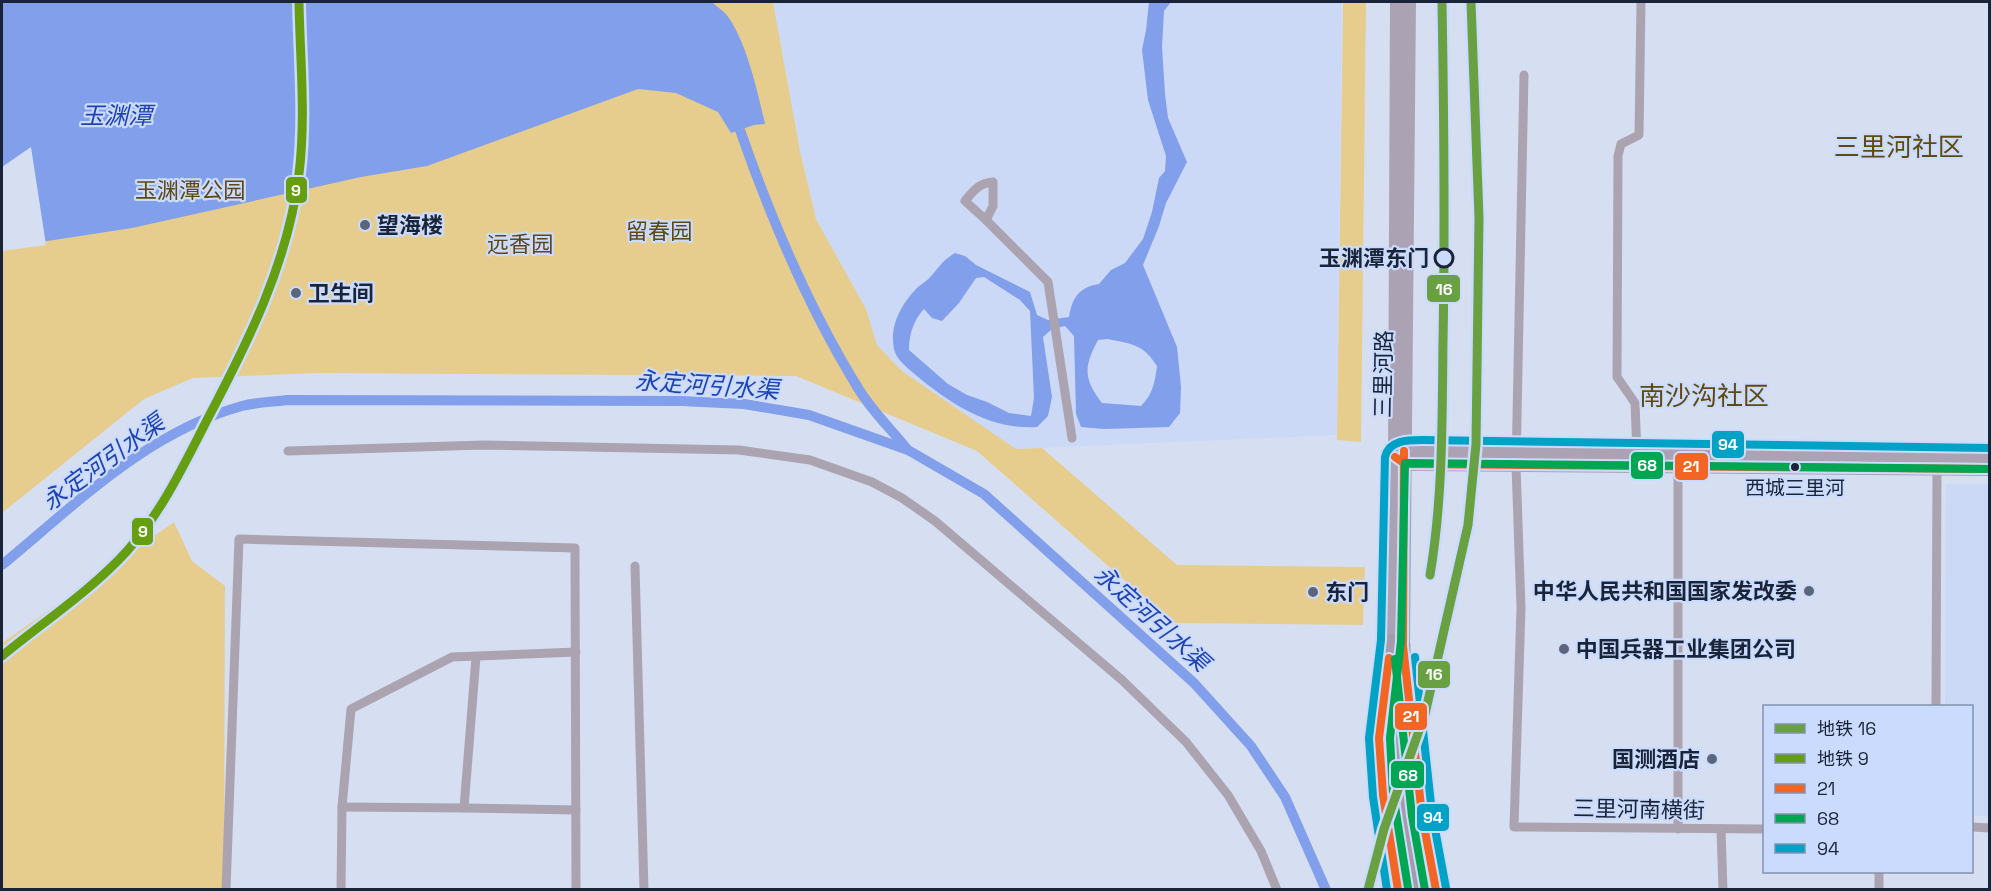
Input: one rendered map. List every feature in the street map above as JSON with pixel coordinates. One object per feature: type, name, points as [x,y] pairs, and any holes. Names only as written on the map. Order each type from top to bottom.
[{"type":"main road","name":"三里河路","points":[[1397,2],[1402,458]]},
{"type":"main road","name":"三里河路","points":[[1398,890],[1383,795],[1379,738],[1397,644],[1409,2]]},
{"type":"main road","points":[[1516,460],[1637,455],[1678,461]]},
{"type":"main road","points":[[1402,458],[1936,463],[1989,459]]},
{"type":"main road","points":[[1936,463],[1989,469]]},
{"type":"main road","name":"三里河路","points":[[1397,644],[1422,815],[1436,890]]},
{"type":"main road","points":[[1397,644],[1396,738],[1400,801],[1416,890]]},
{"type":"street","points":[[1637,455],[1635,403],[1617,377],[1620,166],[1618,156],[1621,144],[1639,135],[1641,2]]},
{"type":"street","points":[[1516,460],[1524,75]]},
{"type":"street","points":[[986,220],[1048,282],[1072,438]]},
{"type":"street","points":[[288,451],[484,445],[739,450],[810,460],[872,482],[902,498],[935,521],[1122,680],[1186,742],[1228,795],[1261,851],[1277,890]]},
{"type":"street","name":"三里河南横街","points":[[1516,460],[1521,608],[1514,827],[1763,829]]},
{"type":"street","points":[[1678,461],[1678,829]]},
{"type":"street","points":[[1936,463],[1936,705]]},
{"type":"street","points":[[226,890],[239,539],[575,548],[576,890]]},
{"type":"street","points":[[635,566],[644,890]]},
{"type":"street","points":[[341,890],[342,807],[351,709],[452,657],[576,652]]},
{"type":"street","points":[[464,808],[476,657]]},
{"type":"street","points":[[342,807],[576,810]]},
{"type":"street","points":[[1973,828],[1989,828]]},
{"type":"street","points":[[1721,829],[1723,890]]},
{"type":"street","points":[[1879,890],[1880,873]]},
{"type":"shaded area","points":[[773,2],[1342,2],[1337,435],[1016,449],[902,371],[877,345],[866,309],[816,219],[800,151]]},
{"type":"shaded area","points":[[1946,484],[1989,484],[1989,816],[1973,816],[1973,705],[1945,705]]},
{"type":"green space","name":"玉渊潭公园","points":[[2,2],[773,2],[800,151],[816,219],[866,309],[877,345],[902,371],[1016,449],[1042,448],[1177,565],[1365,567],[1363,625],[1173,623],[977,451],[796,376],[319,373],[193,378],[144,399],[2,513]]},
{"type":"green space","points":[[1343,2],[1366,2],[1361,442],[1337,440]]},
{"type":"green space","points":[[174,522],[192,561],[225,586],[224,889],[2,889],[2,643]]},
{"type":"water","name":"玉渊潭","points":[[2,2],[712,2],[726,14],[740,37],[765,124],[754,125],[731,133],[718,112],[676,93],[638,89],[427,166],[361,177],[132,228],[2,248]]},
{"type":"water","points":[[1149,2],[1171,2],[1164,11],[1162,47],[1165,94],[1168,118],[1187,162],[1166,203],[1143,265],[1177,347],[1181,387],[1180,413],[1169,427],[1104,429],[1081,427],[1076,414],[1074,336],[1065,326],[1052,329],[1043,337],[1052,397],[1048,416],[1037,427],[1004,424],[973,414],[930,387],[900,361],[895,353],[893,340],[898,315],[912,293],[955,253],[965,256],[976,265],[1030,292],[1037,315],[1048,320],[1069,317],[1072,304],[1078,294],[1086,288],[1099,284],[1111,270],[1125,263],[1143,239],[1152,212],[1159,178],[1165,171],[1166,156],[1148,100],[1142,50]],"holes":[[[984,277],[1020,300],[1030,311],[1034,398],[1031,416],[1009,413],[967,395],[948,384],[909,350],[912,328],[924,309],[932,318],[942,321],[959,303],[976,278]],[[1108,339],[1142,349],[1157,366],[1153,388],[1141,406],[1102,403],[1092,387],[1088,373],[1090,358],[1098,340]]]},
{"type":"pier","points":[[31,147],[46,245],[2,251],[2,167]]},
{"type":"waterway","points":[[740,130],[764,196],[823,326],[863,396],[907,449]]},
{"type":"waterway","name":"永定河引水渠","points":[[2,565],[85,495],[144,452],[175,433],[207,418],[242,406],[288,400],[681,401],[744,404],[809,415],[908,450],[984,494],[1194,683],[1251,746],[1285,797],[1326,890]]},
{"type":"metro line","name":"9","points":[[2,656],[99,579],[127,551],[151,521],[181,471],[251,331],[286,239],[299,174],[302,110],[299,2]]},
{"type":"metro line","name":"16","points":[[1430,575],[1440,488],[1442,430],[1444,216],[1442,2]]},
{"type":"metro line","name":"16","points":[[1368,890],[1384,829],[1425,714],[1468,525],[1476,444],[1479,218],[1471,2]]},
{"type":"transit line","name":"94","points":[[1387,890],[1373,797],[1369,738],[1381,640],[1385,457],[1390,447],[1400,442],[1422,440],[1990,448]]},
{"type":"transit line","name":"21","points":[[1404,451],[1403,646],[1422,815],[1436,890]]},
{"type":"transit line","name":"21","points":[[1395,457],[1405,464],[1990,469]]},
{"type":"transit line","name":"68","points":[[1408,888],[1393,794],[1390,738],[1401,641],[1405,463],[1990,469]]},
{"type":"transit line","name":"94","points":[[1415,657],[1432,813],[1446,888]]},
{"type":"transit line","name":"21","points":[[1389,658],[1379,738],[1383,795],[1398,890]]},
{"type":"transit line","name":"68","points":[[1395,659],[1412,816],[1425,890]]},
{"type":"place","name":"望海楼","points":[[365,225]]},
{"type":"place","name":"玉渊潭东门","points":[[1444,258]]},
{"type":"place","name":"卫生间","points":[[296,293]]},
{"type":"place","name":"西城三里河","points":[[1795,467]]},
{"type":"place","name":"中华人民共和国国家发改委","points":[[1809,591]]},
{"type":"place","name":"东门","points":[[1313,592]]},
{"type":"place","name":"中国兵器工业集团公司","points":[[1564,649]]},
{"type":"place","name":"国测酒店","points":[[1712,759]]},
{"type":"district","name":"三里河社区","points":[[1899,147]]},
{"type":"district","name":"南沙沟社区","points":[[1704,396]]},
{"type":"park label","name":"留春园","points":[[659,231]]},
{"type":"park label","name":"远香园","points":[[520,244]]}]
